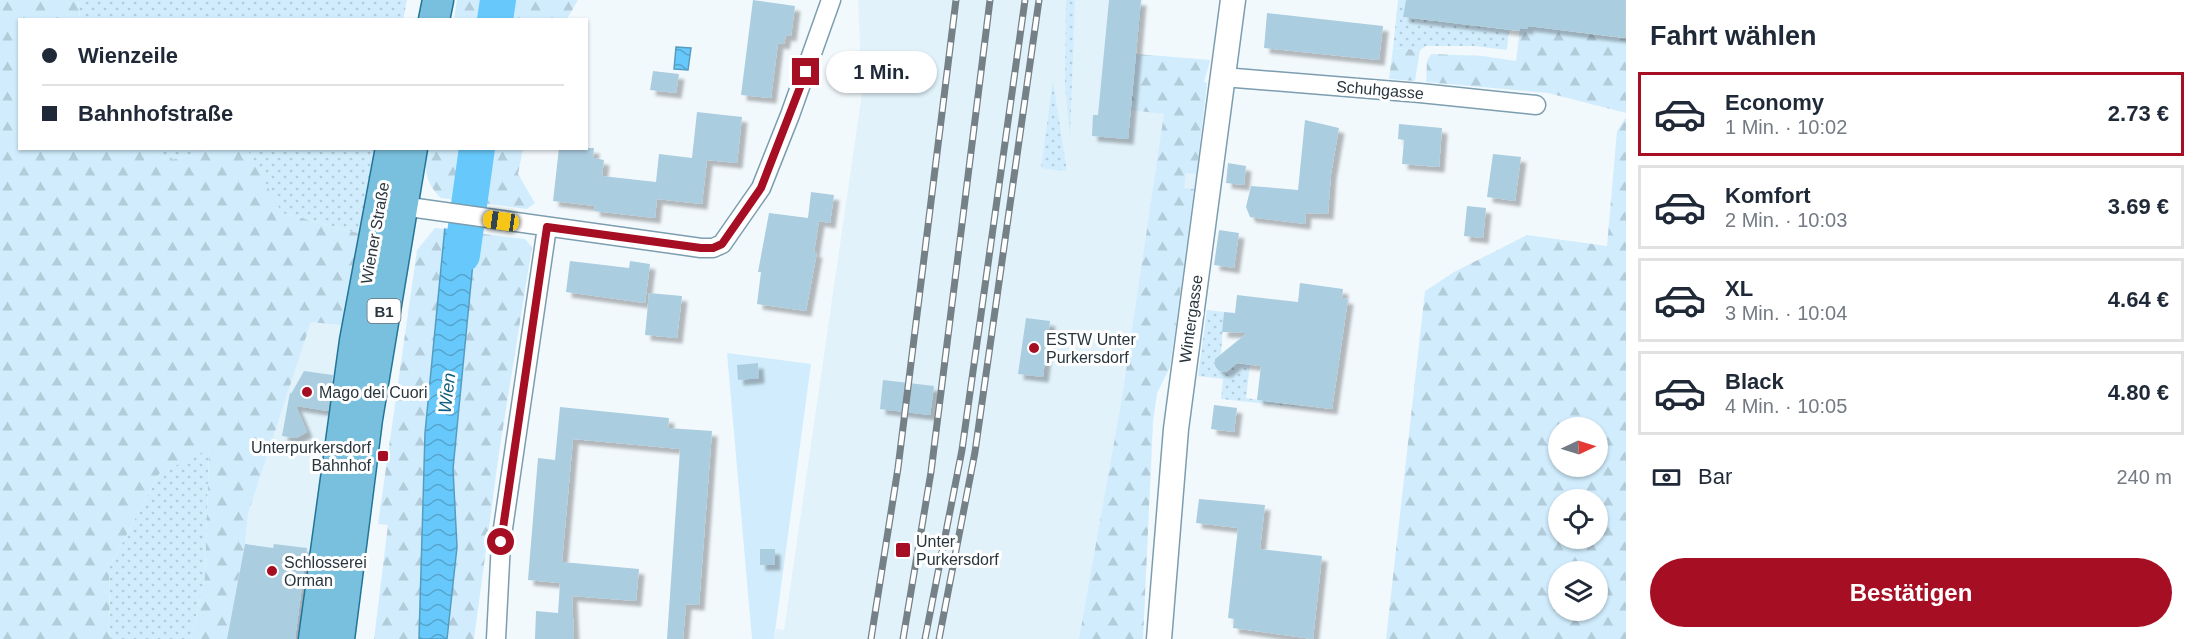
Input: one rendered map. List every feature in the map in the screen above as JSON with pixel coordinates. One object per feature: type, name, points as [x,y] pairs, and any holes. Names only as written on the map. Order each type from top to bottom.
[{"type":"main road","points":[[414,18],[417,0]]},
{"type":"main road","points":[[434,18],[438,0]]},
{"type":"main road","name":"Wiener Straße","points":[[339,639],[391,205],[391,150]]},
{"type":"main road","name":"Wiener Straße","points":[[314,639],[356,341],[391,205],[411,150]]},
{"type":"street","points":[[391,205],[701,248],[713,248],[722,244],[761,188],[831,0]]},
{"type":"street","name":"Wintergasse","points":[[1160,639],[1176,429],[1233,0]]},
{"type":"street","name":"Schuhgasse","points":[[1223,77],[1536,105]]},
{"type":"street","points":[[496,639],[501,542],[547,227]]},
{"type":"shaded area","points":[[858,0],[1143,0],[1136,54],[1210,60],[1208,71],[1205,71],[1204,82],[1207,83],[1198,161],[1170,367],[1157,393],[1153,421],[1143,639],[774,639],[776,629],[784,630],[862,93]]},
{"type":"shaded area","points":[[311,322],[347,326],[303,639],[227,639],[245,544],[248,514]]},
{"type":"green space","points":[[0,0],[78,0],[80,18],[18,18],[18,150],[150,150],[167,161],[210,150],[248,150],[282,213],[361,234],[347,326],[311,322],[248,514],[245,544],[227,639],[191,639],[205,577],[209,449],[159,474],[109,568],[110,639],[0,639]]},
{"type":"green space","points":[[78,0],[407,0],[403,18],[80,18]]},
{"type":"green space","points":[[457,0],[578,0],[568,18],[454,18]]},
{"type":"green space","points":[[1066,0],[1075,0],[1070,137],[1065,85]]},
{"type":"green space","points":[[1398,0],[1406,0],[1404,17],[1509,30],[1507,50],[1474,46],[1426,46],[1420,50],[1393,48]]},
{"type":"green space","points":[[1528,26],[1626,39],[1626,113],[1548,93],[1426,82],[1427,61],[1431,54],[1483,56],[1516,61],[1520,28]]},
{"type":"green space","points":[[1393,48],[1420,50],[1415,81],[1389,79]]},
{"type":"green space","points":[[1136,54],[1210,60],[1204,82],[1207,83],[1196,174],[1186,173],[1184,188],[1194,189],[1170,367],[1157,393],[1153,421],[1143,639],[1079,639],[1122,398],[1164,114],[1131,110]]},
{"type":"green space","points":[[1053,81],[1066,165],[1066,171],[1041,168]]},
{"type":"green space","points":[[1626,117],[1626,639],[1386,639],[1425,291],[1454,272],[1527,235],[1607,246],[1617,131]]},
{"type":"green space","points":[[150,150],[210,150],[167,161]]},
{"type":"green space","points":[[248,150],[378,150],[361,234],[281,213]]},
{"type":"green space","points":[[428,150],[523,150],[518,174],[535,203],[527,209],[441,198],[429,181],[426,163]]},
{"type":"green space","points":[[435,228],[445,229],[425,433],[419,639],[374,639],[388,525],[378,524],[417,250]]},
{"type":"green space","points":[[476,233],[525,239],[532,247],[499,453],[474,639],[447,639],[457,547],[453,469]]},
{"type":"green space","points":[[1207,310],[1224,312],[1221,354],[1215,359],[1215,366],[1219,371],[1226,372],[1231,368],[1232,363],[1250,365],[1246,398],[1332,411],[1221,399],[1223,379],[1198,376]]},
{"type":"green space","points":[[727,353],[811,364],[774,639],[752,639]]},
{"type":"green space","points":[[209,448],[205,577],[191,639],[110,639],[109,568],[159,474]]},
{"type":"water","points":[[676,47],[691,48],[688,70],[674,69]]},
{"type":"water","points":[[446,216],[477,221],[453,469],[457,547],[447,639],[419,639],[425,433]]},
{"type":"pier","points":[[443,216],[480,220],[479,233],[442,228]]},
{"type":"building","points":[[753,0],[795,6],[791,36],[786,35],[784,44],[778,43],[771,98],[741,95]]},
{"type":"building","points":[[1109,0],[1141,0],[1128,139],[1092,136],[1093,115],[1098,115]]},
{"type":"building","points":[[1406,0],[1626,0],[1625,38],[1528,26],[1528,29],[1520,28],[1520,31],[1403,17]]},
{"type":"building","points":[[1267,13],[1383,26],[1379,60],[1264,48]]},
{"type":"building","points":[[653,71],[679,74],[676,93],[650,90]]},
{"type":"building","points":[[697,112],[742,117],[737,163],[707,160],[702,204],[657,199],[655,218],[594,211],[595,206],[553,201],[559,150],[594,148],[593,158],[604,160],[602,176],[656,182],[659,154],[692,158]]},
{"type":"building","points":[[1305,120],[1339,128],[1331,174],[1328,214],[1306,213],[1305,224],[1250,217],[1246,207],[1251,186],[1298,190]]},
{"type":"building","points":[[1399,124],[1442,128],[1439,167],[1402,164],[1404,140],[1398,139]]},
{"type":"building","points":[[1493,154],[1521,157],[1515,201],[1487,197]]},
{"type":"building","points":[[1228,163],[1246,166],[1244,185],[1226,183]]},
{"type":"building","points":[[811,192],[834,195],[830,223],[819,221],[814,252],[817,252],[806,311],[757,304],[761,272],[758,272],[769,213],[808,218]]},
{"type":"building","points":[[1467,206],[1486,208],[1483,238],[1464,236]]},
{"type":"building","points":[[1219,230],[1239,233],[1234,268],[1214,265]]},
{"type":"building","points":[[570,261],[629,268],[630,261],[650,264],[645,303],[566,292]]},
{"type":"building","points":[[1300,283],[1343,289],[1342,298],[1348,299],[1332,409],[1257,400],[1261,366],[1237,363],[1226,372],[1219,371],[1215,366],[1215,359],[1247,333],[1222,332],[1224,312],[1235,313],[1237,295],[1298,302]]},
{"type":"building","points":[[649,293],[682,296],[677,338],[645,335]]},
{"type":"building","name":"ESTW Unter Purkersdorf","points":[[1026,318],[1050,321],[1043,377],[1018,374]]},
{"type":"building","points":[[758,363],[759,378],[738,380],[737,365]]},
{"type":"building","points":[[304,371],[333,375],[328,411],[296,406],[307,432],[296,438],[282,436],[290,392],[291,394]]},
{"type":"building","points":[[883,380],[934,386],[930,415],[880,409]]},
{"type":"building","points":[[1214,405],[1237,408],[1234,432],[1211,429]]},
{"type":"building","points":[[560,407],[669,418],[668,428],[712,431],[699,605],[686,604],[683,639],[667,639],[680,449],[573,439],[562,562],[639,569],[636,601],[572,596],[574,639],[535,639],[536,611],[558,613],[560,583],[528,580],[538,458],[555,460]]},
{"type":"building","points":[[1199,499],[1265,505],[1260,549],[1322,556],[1313,639],[1233,628],[1234,619],[1228,618],[1238,528],[1196,523]]},
{"type":"building","name":"Schlosserei Orman","points":[[245,544],[273,548],[274,544],[307,548],[295,639],[227,639]]},
{"type":"building","points":[[760,549],[775,549],[775,565],[760,565]]},
{"type":"waterway","name":"Wien","points":[[495,18],[498,0]]},
{"type":"waterway","name":"Wien","points":[[462,255],[477,150]]},
{"type":"railway","points":[[871,639],[898,468],[956,0]]},
{"type":"railway","points":[[903,639],[931,472],[990,0]]},
{"type":"railway","points":[[925,639],[962,450],[1025,0]]},
{"type":"railway","points":[[939,639],[975,452],[1039,0]]},
{"type":"place","name":"ESTW Unter Purkersdorf","points":[[1034,348]]},
{"type":"place","name":"Mago dei Cuori","points":[[307,392]]},
{"type":"place","name":"Unterpurkersdorf Bahnhof","points":[[383,456]]},
{"type":"place","name":"Unter Purkersdorf","points":[[903,550]]},
{"type":"place","name":"Schlosserei Orman","points":[[272,571]]},
{"type":"route","points":[[501,542],[547,227],[701,248],[713,248],[722,244],[761,188],[806,72]]}]
